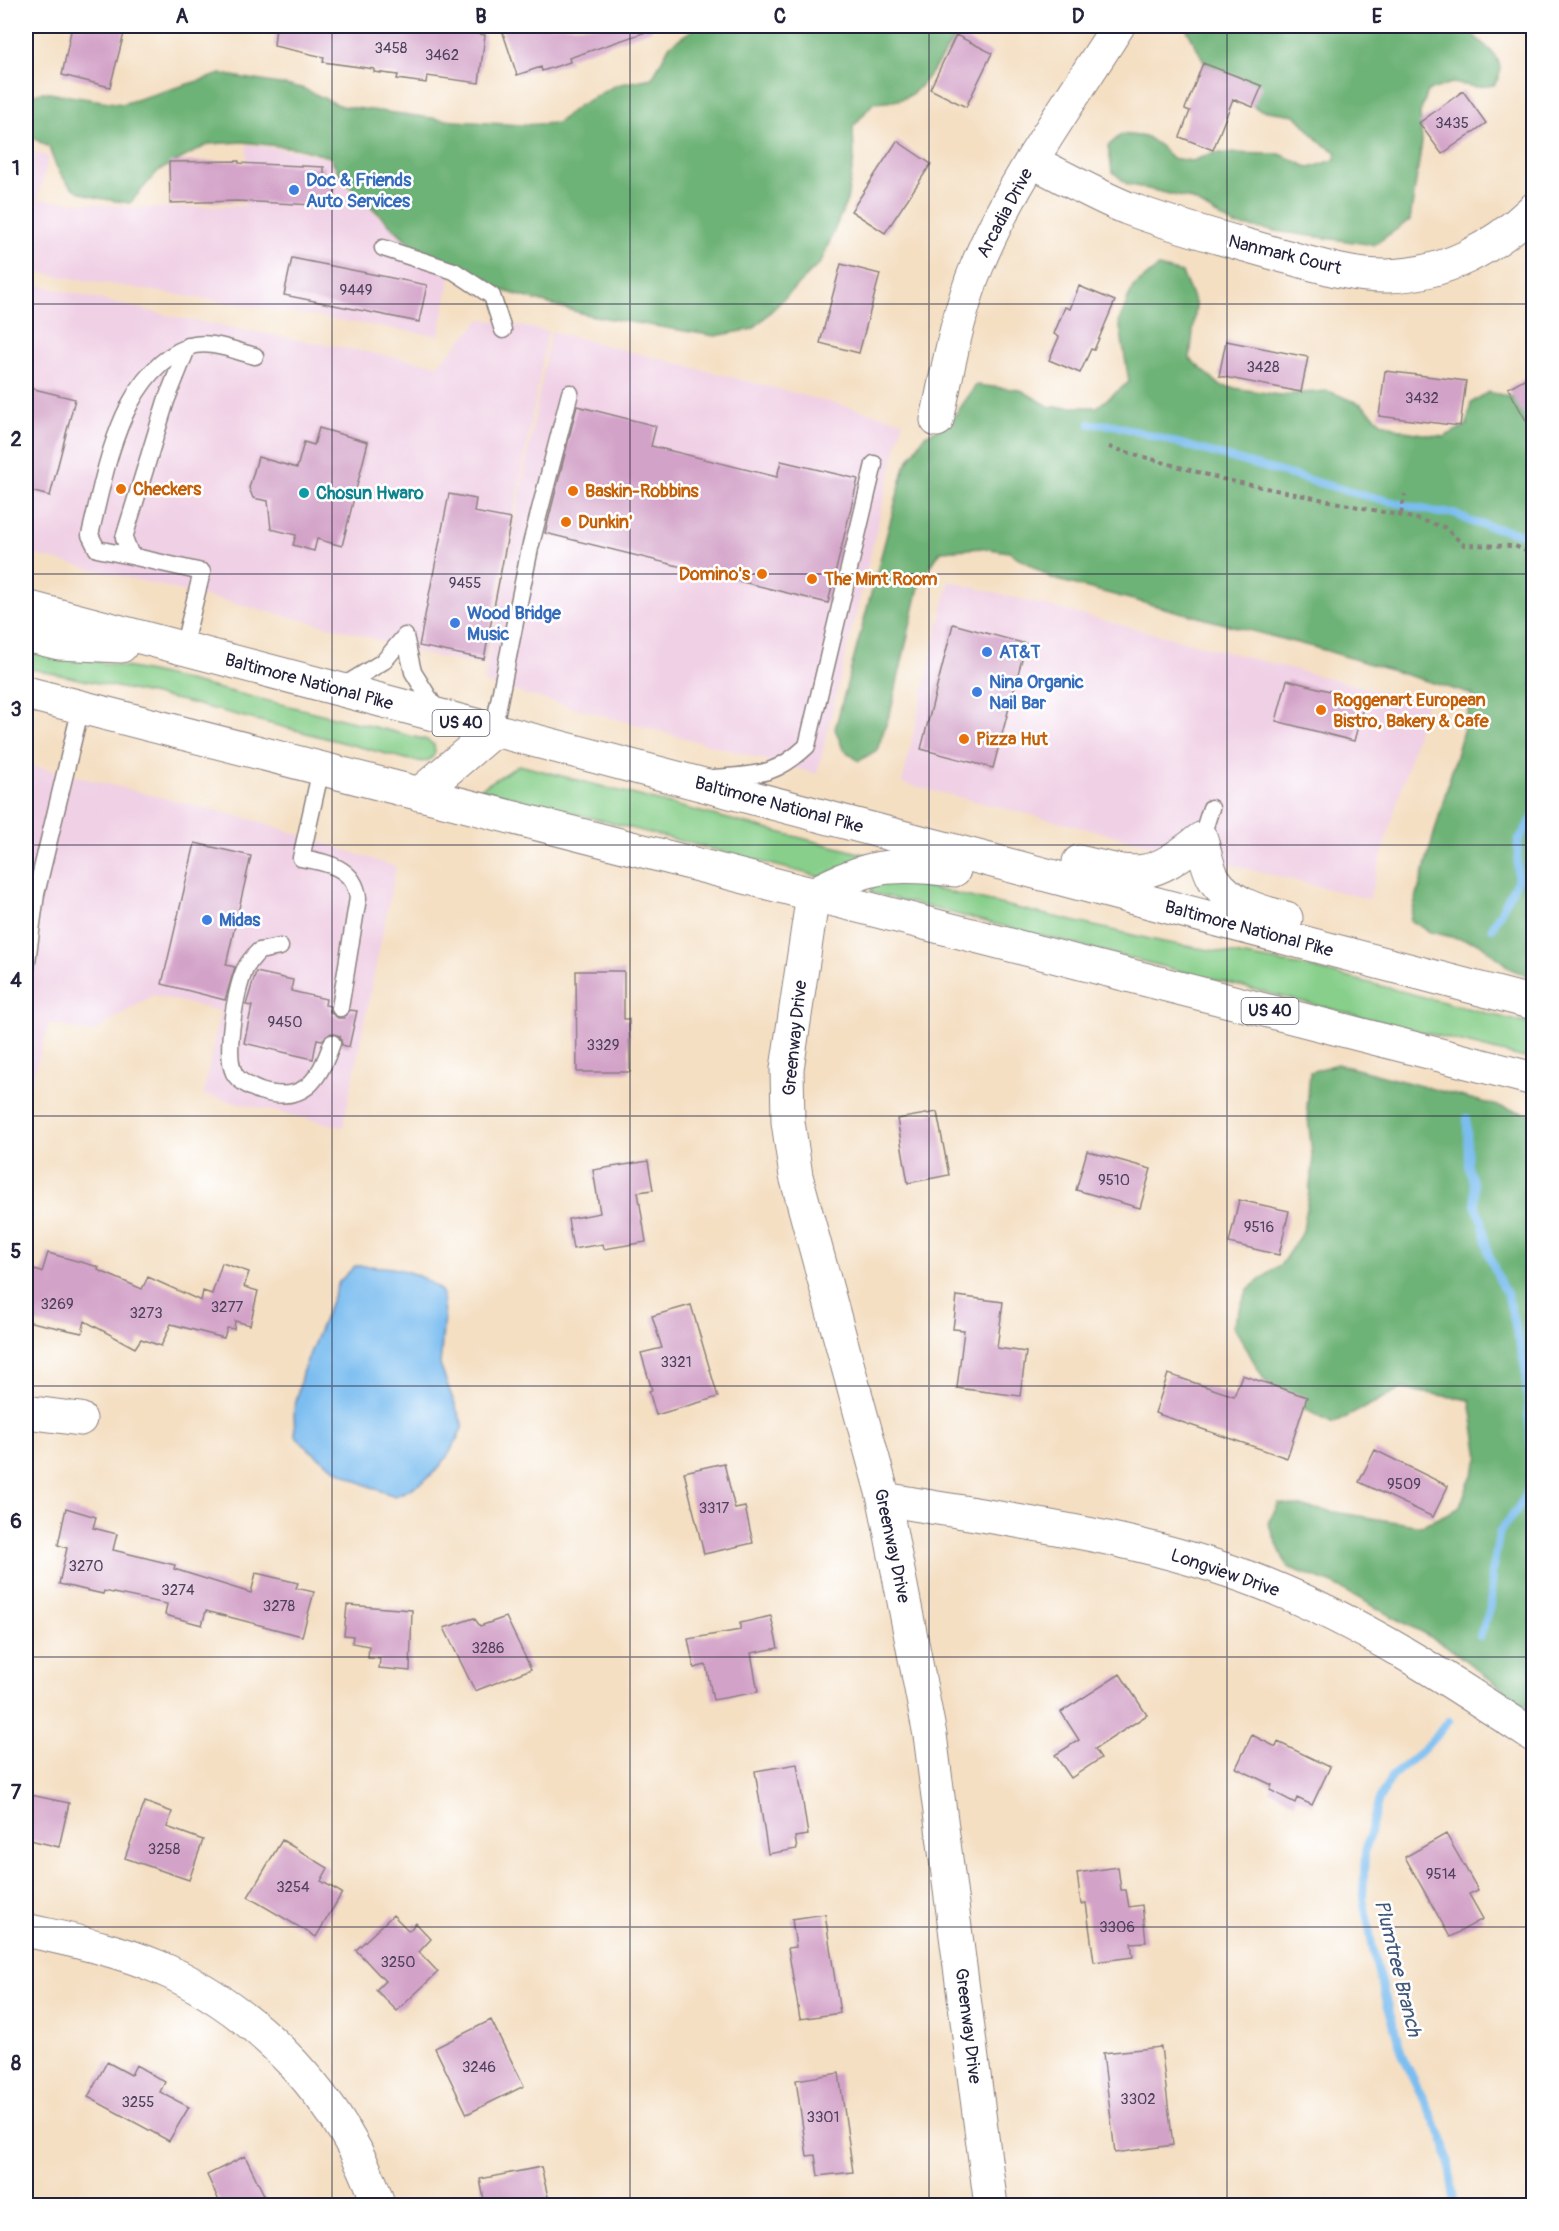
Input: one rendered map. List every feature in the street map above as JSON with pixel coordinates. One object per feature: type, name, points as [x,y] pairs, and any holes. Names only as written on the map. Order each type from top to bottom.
[{"type":"main road","name":"Arcadia Drive","points":[[937,420],[959,320],[977,266],[1033,162],[1118,26]]},
{"type":"main road","name":"Nanmark Court","points":[[1033,162],[1125,207],[1181,227],[1330,268],[1386,276],[1432,270],[1476,255],[1513,229],[1533,209]]},
{"type":"main road","name":"Baltimore National Pike","points":[[26,607],[441,718],[690,781],[845,824],[1533,1003]]},
{"type":"main road","points":[[26,635],[58,643],[183,648]]},
{"type":"main road","name":"US 40","points":[[26,693],[1533,1079]]},
{"type":"main road","points":[[419,794],[493,731]]},
{"type":"main road","points":[[845,824],[969,835],[1116,871],[1149,872],[1171,863],[1201,838],[1214,878],[1233,898],[1264,913],[1387,943],[1502,995]]},
{"type":"main road","points":[[813,894],[871,869],[910,864],[1111,892]]},
{"type":"main road","name":"Greenway Drive","points":[[813,894],[788,1069],[788,1122],[796,1176],[884,1499],[938,1790],[991,2205]]},
{"type":"main road","points":[[26,1412],[80,1419]]},
{"type":"main road","name":"Longview Drive","points":[[884,1499],[1104,1537],[1188,1558],[1263,1584],[1330,1612],[1426,1664],[1533,1736]]},
{"type":"main road","points":[[26,1929],[158,1967],[224,2004],[273,2042],[323,2098],[354,2147],[379,2205]]},
{"type":"lane","points":[[383,248],[454,271],[492,296],[503,330]]},
{"type":"lane","points":[[183,648],[202,572],[97,549],[90,535],[123,415],[157,366],[188,346],[208,344],[255,356]]},
{"type":"lane","points":[[130,556],[124,538],[166,401],[188,346]]},
{"type":"lane","points":[[493,731],[530,548],[570,393]]},
{"type":"lane","points":[[690,781],[770,773],[792,760],[807,746],[874,464]]},
{"type":"lane","points":[[338,689],[384,661],[405,636],[413,672],[441,718]]},
{"type":"lane","points":[[26,969],[36,894],[81,707]]},
{"type":"lane","points":[[321,769],[301,858],[327,862],[345,872],[357,886],[358,898],[339,1008]]},
{"type":"lane","points":[[1201,838],[1211,807]]},
{"type":"lane","points":[[26,914],[36,894]]},
{"type":"lane","points":[[280,946],[259,951],[245,968],[228,1044],[234,1074],[252,1089],[278,1096],[299,1093],[322,1073],[332,1043]]},
{"type":"path","points":[[1109,447],[1222,479],[1401,514],[1444,527],[1464,545],[1515,546],[1533,555]]},
{"type":"path","points":[[1401,514],[1405,494]]},
{"type":"shaded area","points":[[247,145],[296,151],[329,159],[342,182],[418,253],[452,268],[439,336],[26,271],[26,247],[39,199],[140,208],[245,206]]},
{"type":"shaded area","points":[[26,150],[49,157],[26,243]]},
{"type":"shaded area","points":[[26,282],[179,318],[438,365],[481,319],[548,331],[485,666],[419,653],[348,631],[26,553]]},
{"type":"shaded area","points":[[551,331],[903,421],[817,774],[484,683]]},
{"type":"shaded area","points":[[949,581],[1426,703],[1369,899],[902,783]]},
{"type":"shaded area","points":[[26,764],[261,822],[396,867],[343,1127],[203,1095],[220,1011],[153,995],[91,1033],[49,1023],[26,1101]]},
{"type":"green space","points":[[698,26],[962,26],[938,63],[916,90],[901,99],[873,103],[853,127],[854,159],[847,200],[821,262],[753,329],[715,336],[588,315],[504,291],[418,251],[343,180],[330,157],[296,148],[243,142],[209,144],[158,171],[130,203],[100,198],[78,191],[62,175],[49,147],[26,134],[26,96],[43,92],[122,104],[221,74],[302,88],[341,106],[455,121],[522,125],[557,123],[578,106],[616,85],[652,78],[670,45]]},
{"type":"green space","points":[[1185,26],[1463,26],[1492,52],[1500,67],[1499,75],[1494,85],[1477,87],[1452,83],[1428,91],[1420,113],[1422,142],[1410,220],[1374,245],[1234,225],[1191,199],[1127,184],[1112,171],[1108,146],[1122,134],[1147,137],[1171,158],[1192,161],[1213,153],[1280,154],[1310,168],[1334,160],[1337,152],[1322,144],[1295,115],[1260,110],[1230,94],[1207,67]]},
{"type":"green space","points":[[1158,267],[1182,273],[1196,305],[1190,359],[1221,386],[1279,395],[1328,391],[1361,404],[1381,422],[1404,431],[1444,437],[1467,425],[1471,403],[1488,392],[1512,397],[1533,406],[1533,978],[1511,969],[1479,943],[1430,932],[1410,920],[1473,695],[1324,650],[1053,579],[1009,552],[983,548],[941,551],[920,582],[891,710],[877,750],[859,761],[843,749],[835,729],[905,466],[925,435],[949,424],[976,385],[1021,390],[1050,407],[1097,407],[1129,382],[1119,321],[1133,287]]},
{"type":"green space","points":[[26,647],[155,673],[427,740],[434,745],[435,752],[427,761],[406,759],[183,701],[26,668]]},
{"type":"green space","points":[[519,765],[867,855],[820,877],[480,789]]},
{"type":"green space","points":[[896,880],[1163,942],[1303,966],[1533,1025],[1533,1060],[872,893],[871,889],[874,885]]},
{"type":"green space","points":[[1337,1064],[1533,1115],[1533,1712],[1445,1645],[1333,1584],[1287,1567],[1268,1523],[1279,1503],[1421,1526],[1459,1508],[1479,1457],[1470,1400],[1401,1389],[1333,1424],[1295,1404],[1265,1381],[1233,1325],[1248,1289],[1282,1263],[1303,1231],[1313,1164],[1307,1108],[1310,1072]]},
{"type":"water","points":[[355,1266],[391,1268],[412,1273],[442,1292],[444,1316],[440,1365],[463,1426],[438,1469],[420,1484],[395,1496],[368,1486],[341,1472],[317,1456],[295,1436],[294,1411],[302,1373],[339,1282]]},
{"type":"building","points":[[72,26],[126,26],[110,87],[62,75]]},
{"type":"building","points":[[276,26],[397,26],[430,30],[431,26],[444,26],[485,35],[479,83],[427,76],[426,83],[397,79],[398,75],[374,72],[374,69],[323,62],[324,57],[274,46]]},
{"type":"building","points":[[516,26],[652,26],[652,30],[569,58],[570,62],[542,71],[541,67],[517,75],[502,30]]},
{"type":"building","points":[[956,35],[992,53],[966,107],[930,89]]},
{"type":"building","points":[[1203,63],[1262,86],[1253,107],[1233,99],[1213,150],[1180,137],[1190,111],[1185,109]]},
{"type":"building","points":[[1463,91],[1486,123],[1442,154],[1419,123]]},
{"type":"building","points":[[897,141],[931,164],[885,233],[851,211]]},
{"type":"building","points":[[239,161],[239,163],[324,167],[324,177],[336,178],[334,206],[237,201],[170,203],[169,162]]},
{"type":"building","points":[[292,258],[427,285],[419,322],[284,295]]},
{"type":"building","points":[[841,264],[880,274],[859,353],[820,343]]},
{"type":"building","points":[[1079,286],[1115,301],[1094,350],[1091,349],[1080,373],[1049,360],[1059,337],[1054,334],[1065,307],[1070,309]]},
{"type":"building","points":[[1226,341],[1308,357],[1301,392],[1219,376]]},
{"type":"building","points":[[1385,371],[1466,381],[1460,426],[1379,416]]},
{"type":"building","points":[[1533,374],[1533,433],[1508,388]]},
{"type":"building","points":[[26,387],[75,399],[50,496],[26,490]]},
{"type":"building","points":[[577,406],[656,426],[651,446],[777,477],[781,461],[858,479],[828,603],[545,533]]},
{"type":"building","name":"Chosun Hwaro","points":[[319,428],[368,442],[342,546],[317,539],[314,551],[293,545],[296,535],[271,529],[268,501],[253,498],[249,488],[258,457],[297,468],[304,442],[314,445]]},
{"type":"building","points":[[449,494],[476,499],[474,512],[511,519],[484,659],[419,646]]},
{"type":"building","points":[[953,624],[1026,644],[993,768],[921,749]]},
{"type":"building","name":"Roggenart European Bistro, Bakery & Cafe","points":[[1287,680],[1365,700],[1354,741],[1276,721]]},
{"type":"building","name":"Midas","points":[[195,843],[251,856],[226,965],[235,967],[225,1000],[162,984]]},
{"type":"building","points":[[576,971],[624,971],[624,1019],[629,1019],[630,1072],[577,1072]]},
{"type":"building","points":[[256,972],[293,980],[291,991],[326,999],[325,1005],[330,1006],[330,1012],[338,1018],[344,1018],[350,1010],[357,1011],[349,1047],[342,1045],[340,1036],[331,1033],[322,1040],[317,1039],[313,1059],[244,1043],[252,1006],[246,1005]]},
{"type":"building","points":[[937,1112],[949,1175],[908,1183],[897,1119]]},
{"type":"building","points":[[1087,1151],[1151,1169],[1140,1208],[1076,1190]]},
{"type":"building","points":[[648,1161],[653,1190],[638,1192],[646,1242],[604,1249],[603,1244],[573,1249],[568,1219],[600,1213],[593,1170]]},
{"type":"building","points":[[1239,1200],[1289,1211],[1279,1255],[1229,1243]]},
{"type":"building","points":[[48,1253],[99,1267],[98,1270],[142,1289],[148,1277],[201,1301],[203,1291],[212,1294],[222,1263],[249,1272],[244,1287],[258,1291],[250,1325],[235,1321],[234,1329],[227,1328],[224,1338],[171,1324],[161,1346],[141,1339],[135,1348],[85,1321],[82,1333],[26,1321],[26,1287],[30,1269],[42,1272]]},
{"type":"building","points":[[957,1296],[1003,1302],[997,1348],[1026,1352],[1020,1396],[957,1388],[964,1330],[953,1329]]},
{"type":"building","points":[[691,1305],[718,1397],[656,1415],[649,1391],[652,1390],[641,1353],[662,1348],[652,1316]]},
{"type":"building","points":[[1168,1374],[1234,1396],[1242,1375],[1307,1397],[1287,1458],[1155,1413]]},
{"type":"building","points":[[1375,1450],[1448,1486],[1433,1517],[1359,1482]]},
{"type":"building","points":[[724,1463],[735,1509],[745,1507],[753,1543],[704,1554],[684,1472]]},
{"type":"building","points":[[66,1508],[96,1517],[93,1528],[117,1534],[113,1550],[175,1565],[174,1569],[251,1593],[256,1573],[298,1583],[296,1588],[314,1592],[302,1636],[206,1611],[202,1625],[165,1615],[167,1604],[104,1591],[103,1594],[59,1584],[67,1548],[58,1545]]},
{"type":"building","points":[[347,1605],[412,1610],[410,1671],[379,1668],[380,1659],[368,1658],[369,1646],[352,1643],[353,1636],[344,1635]]},
{"type":"building","points":[[771,1616],[778,1648],[751,1653],[758,1692],[713,1700],[706,1665],[694,1668],[688,1639],[740,1630],[740,1623]]},
{"type":"building","points":[[506,1617],[531,1669],[475,1691],[444,1628],[474,1618],[480,1626]]},
{"type":"building","points":[[1120,1674],[1147,1715],[1095,1749],[1101,1758],[1071,1778],[1055,1755],[1079,1740],[1061,1712]]},
{"type":"building","points":[[1252,1735],[1276,1747],[1278,1742],[1330,1767],[1312,1805],[1297,1798],[1295,1803],[1270,1790],[1272,1785],[1236,1768]]},
{"type":"building","points":[[797,1764],[808,1835],[795,1837],[797,1849],[768,1854],[755,1771]]},
{"type":"building","points":[[26,1794],[69,1803],[59,1847],[26,1839]]},
{"type":"building","points":[[145,1802],[172,1812],[167,1827],[203,1840],[189,1880],[125,1858]]},
{"type":"building","points":[[1446,1834],[1478,1890],[1469,1894],[1483,1919],[1450,1937],[1405,1857]]},
{"type":"building","points":[[282,1840],[328,1868],[321,1881],[342,1893],[316,1937],[248,1897]]},
{"type":"building","points":[[1118,1867],[1121,1890],[1126,1890],[1129,1907],[1142,1905],[1146,1942],[1131,1943],[1133,1957],[1094,1962],[1086,1903],[1081,1904],[1077,1873]]},
{"type":"building","points":[[825,1914],[840,2013],[800,2019],[788,1948],[796,1947],[792,1919]]},
{"type":"building","points":[[393,1915],[409,1931],[416,1923],[431,1939],[419,1952],[438,1972],[397,2011],[376,1990],[385,1981],[356,1950]]},
{"type":"building","points":[[491,2020],[524,2086],[467,2114],[435,2048]]},
{"type":"building","points":[[1161,2047],[1173,2145],[1115,2153],[1103,2053]]},
{"type":"building","points":[[107,2062],[131,2075],[136,2065],[165,2082],[160,2092],[189,2107],[169,2141],[88,2097]]},
{"type":"building","points":[[839,2073],[853,2172],[818,2176],[815,2155],[807,2156],[796,2080]]},
{"type":"building","points":[[245,2156],[269,2205],[221,2205],[207,2175]]},
{"type":"building","points":[[541,2167],[550,2205],[485,2205],[480,2179]]},
{"type":"waterway","points":[[1090,424],[1114,425],[1355,493],[1439,513],[1454,513],[1471,522],[1534,537]]},
{"type":"waterway","name":"Plumtree Branch","points":[[1492,928],[1517,881],[1518,841],[1534,816]]},
{"type":"waterway","name":"Plumtree Branch","points":[[1467,1118],[1468,1166],[1474,1185],[1475,1205],[1482,1220],[1488,1252],[1502,1287],[1507,1293],[1525,1367],[1533,1480],[1517,1510],[1500,1531],[1492,1573],[1491,1606],[1480,1636]]},
{"type":"waterway","name":"Plumtree Branch","points":[[1449,1721],[1424,1749],[1392,1776],[1378,1802],[1365,1852],[1363,1898],[1377,1969],[1403,2057],[1446,2145],[1455,2206]]},
{"type":"place","name":"Doc & Friends Auto Services","points":[[294,190]]},
{"type":"place","name":"Checkers","points":[[121,489]]},
{"type":"place","name":"Baskin-Robbins","points":[[573,491]]},
{"type":"place","name":"Chosun Hwaro","points":[[304,493]]},
{"type":"place","name":"Dunkin'","points":[[566,522]]},
{"type":"place","name":"Domino's","points":[[762,574]]},
{"type":"place","name":"The Mint Room","points":[[812,579]]},
{"type":"place","name":"Wood Bridge Music","points":[[455,623]]},
{"type":"place","name":"AT&T","points":[[987,652]]},
{"type":"place","name":"Nina Organic Nail Bar","points":[[977,692]]},
{"type":"place","name":"Roggenart European Bistro, Bakery & Cafe","points":[[1321,710]]},
{"type":"place","name":"Pizza Hut","points":[[964,739]]},
{"type":"place","name":"Midas","points":[[207,920]]}]
